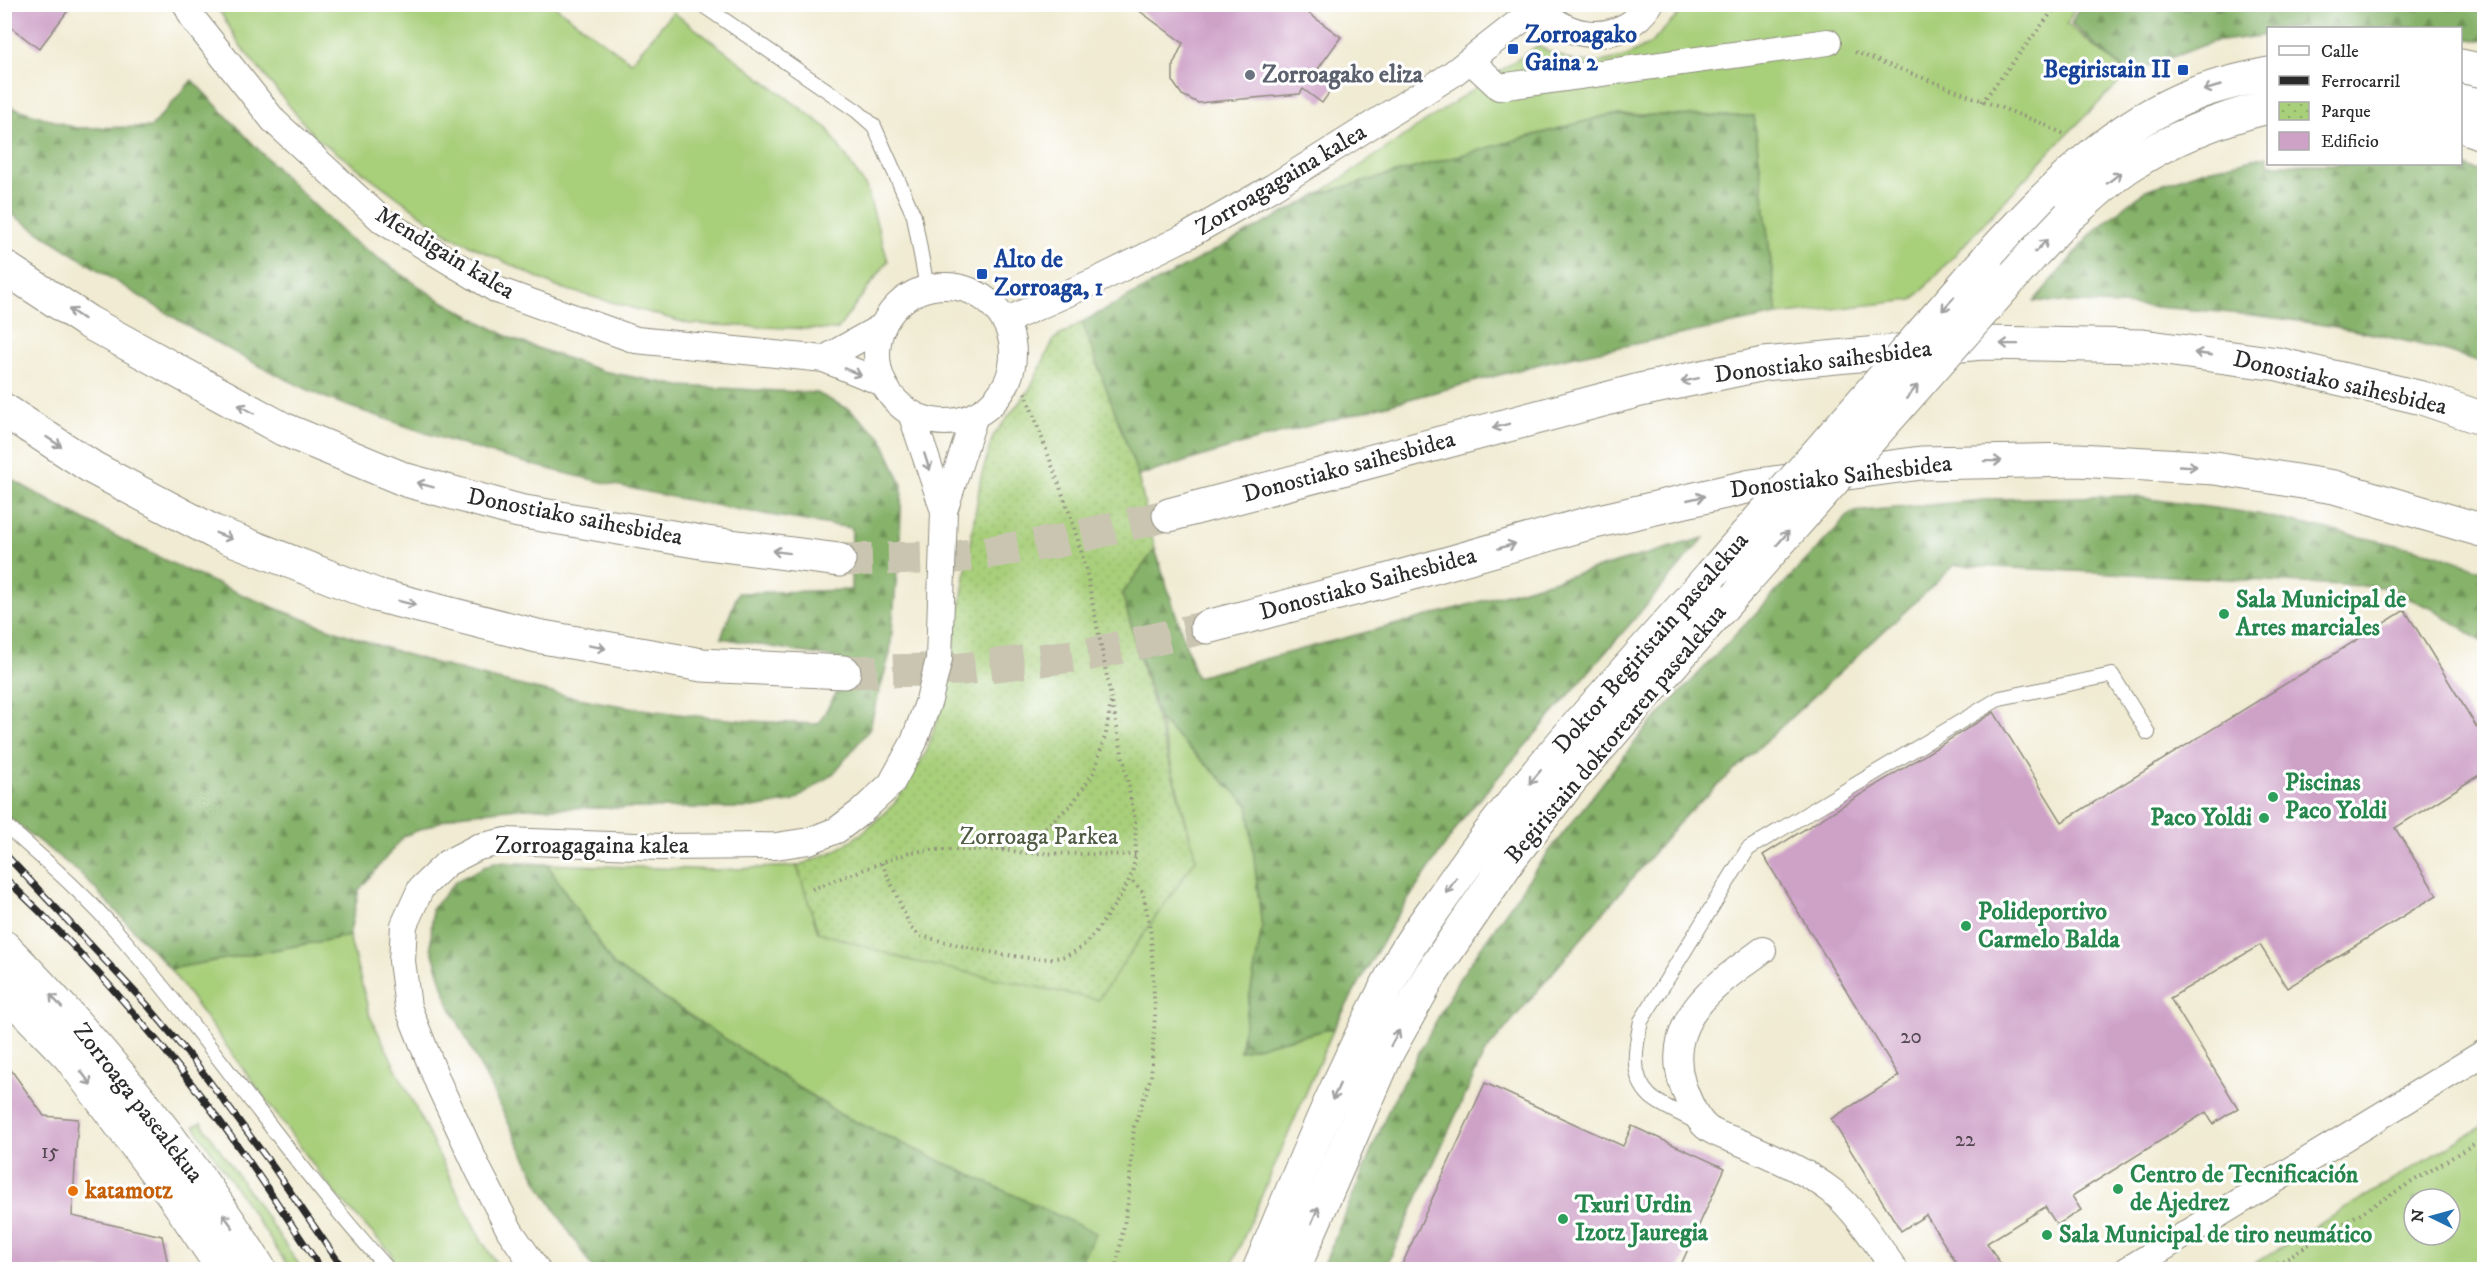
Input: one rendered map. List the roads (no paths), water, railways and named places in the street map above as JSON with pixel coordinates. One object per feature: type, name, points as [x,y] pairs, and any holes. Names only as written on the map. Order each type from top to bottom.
[{"type":"main road","points":[[2462,66],[2484,70]]},
{"type":"main road","name":"Doktor Begiristain pasealekua","points":[[1485,838],[1547,762],[1986,260],[2048,195],[2094,151],[2154,112],[2198,92],[2267,74]]},
{"type":"main road","points":[[2462,100],[2484,106]]},
{"type":"main road","name":"Doktor Begiristain pasealekua","points":[[1744,582],[2069,216],[2117,174],[2172,141],[2210,125],[2267,107]]},
{"type":"main road","name":"Donostiako saihesbidea","points":[[4,267],[88,322],[283,429],[406,480],[519,511],[697,542],[839,560]]},
{"type":"main road","name":"Donostiako saihesbidea","points":[[1170,515],[1640,390],[1764,364],[1982,343],[2143,346],[2278,364],[2422,398],[2484,419]]},
{"type":"main road","points":[[4,410],[93,468],[214,532],[376,595],[537,636],[702,665],[844,672]]},
{"type":"main road","name":"Donostiako Saihesbidea","points":[[1207,627],[1652,508],[1751,486],[1922,463],[2078,460],[2215,468],[2334,486],[2484,531]]},
{"type":"main road","name":"Begiristain doktorearen pasealekua","points":[[1293,1269],[1388,1051],[1431,974],[1511,857],[1570,781],[1744,582]]},
{"type":"main road","name":"Begiristain doktorearen pasealekua","points":[[1259,1269],[1309,1151],[1362,1037],[1404,956],[1485,838]]},
{"type":"main road","name":"Zorroaga pasealekua","points":[[4,947],[104,1054],[197,1177],[260,1269]]},
{"type":"main road","name":"Zorroaga pasealekua","points":[[4,988],[70,1057],[171,1192],[224,1269]]},
{"type":"street","name":"Mendigain kalea","points":[[186,4],[194,20],[274,120],[383,221],[497,290],[636,340],[824,359],[884,383]]},
{"type":"street","points":[[1538,5],[1552,21],[1570,31],[1589,35],[1609,33],[1628,26],[1644,14],[1650,4]]},
{"type":"street","name":"Zorroagagaina kalea","points":[[1005,321],[1100,279],[1187,236],[1354,138],[1471,61],[1538,5]]},
{"type":"street","points":[[1471,61],[1498,87],[1828,42]]},
{"type":"street","points":[[2462,120],[2469,132],[2484,138]]},
{"type":"street","points":[[950,286],[972,291],[991,303],[1005,321],[1011,339],[1013,358],[1009,377],[1001,393],[990,406],[975,415],[954,422],[932,421],[911,413],[895,400],[884,383],[878,365],[877,345],[882,326],[893,309],[909,296],[927,288],[950,286]]},
{"type":"street","points":[[824,359],[882,326]]},
{"type":"street","name":"Zorroagagaina kalea","points":[[911,413],[944,511]]},
{"type":"street","name":"Zorroagagaina kalea","points":[[537,1269],[510,1231],[479,1171],[439,1085],[408,1007],[402,961],[404,925],[421,888],[447,862],[478,847],[506,841],[661,847],[776,846],[809,841],[837,830],[862,811],[891,784],[914,742],[929,700],[939,659],[944,511],[975,415]]},
{"type":"street","points":[[1763,950],[1716,984],[1688,1018],[1679,1044],[1679,1071],[1688,1101],[1707,1128],[1790,1165],[1832,1192],[1862,1224],[1895,1269]]},
{"type":"street","points":[[2127,1269],[2484,1053]]},
{"type":"lane","points":[[701,4],[857,111],[874,126],[914,216],[927,288]]},
{"type":"lane","points":[[1707,1128],[1650,1095],[1638,1076],[1635,1050],[1641,1021],[1748,849],[2000,698],[2112,675],[2148,733]]},
{"type":"lane","points":[[4,824],[42,857],[124,939],[226,1065],[329,1201],[389,1269]]},
{"type":"tunnel","points":[[839,560],[957,557],[1055,542],[1169,515]]},
{"type":"tunnel","points":[[844,672],[962,669],[1091,654],[1207,627]]},
{"type":"railway","points":[[4,853],[148,1006],[198,1066],[274,1168],[344,1270]]},
{"type":"railway","points":[[4,877],[102,977],[193,1085],[248,1160],[322,1270]]},
{"type":"place","name":"Zorroagako Gaina 2","points":[[1513,49]]},
{"type":"place","name":"Begiristain II","points":[[2183,70]]},
{"type":"place","name":"Zorroagako eliza","points":[[1250,75]]},
{"type":"place","name":"Alto de Zorroaga, 1","points":[[982,274]]},
{"type":"place","name":"Sala Municipal de Artes marciales","points":[[2224,614]]},
{"type":"place","name":"Piscinas Paco Yoldi","points":[[2273,797]]},
{"type":"place","name":"Paco Yoldi","points":[[2264,818]]},
{"type":"place","name":"Polideportivo Carmelo Balda","points":[[1966,926]]},
{"type":"place","name":"Centro de Tecnificación de Ajedrez","points":[[2118,1189]]},
{"type":"place","name":"katamotz","points":[[73,1191]]},
{"type":"place","name":"Txuri Urdin Izotz Jauregia","points":[[1563,1219]]},
{"type":"place","name":"Sala Municipal de tiro neumático","points":[[2047,1235]]},
{"type":"park label","name":"Zorroaga Parkea","points":[[1039,837]]}]
